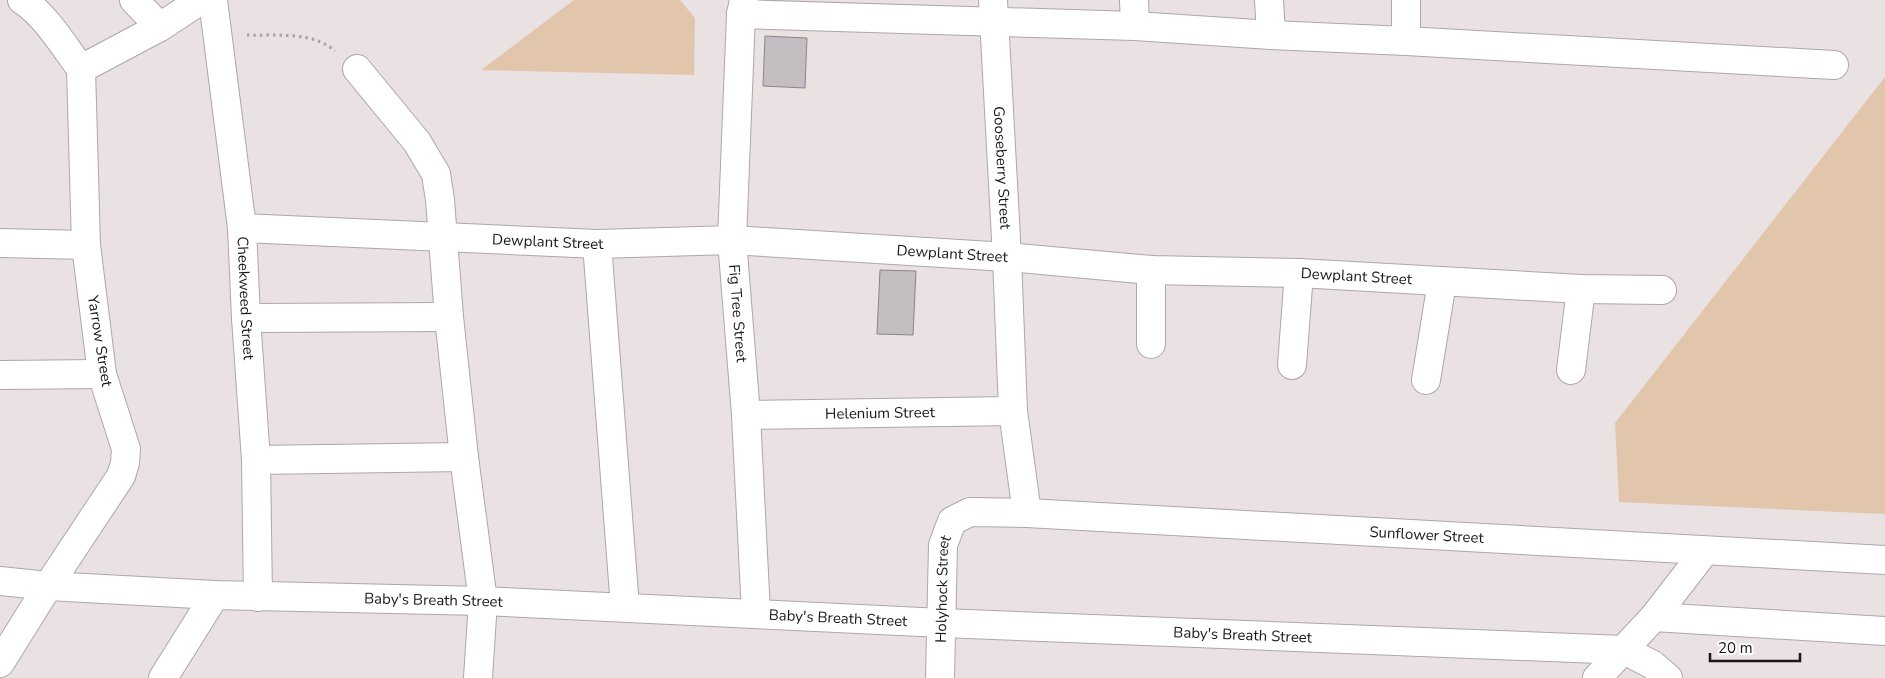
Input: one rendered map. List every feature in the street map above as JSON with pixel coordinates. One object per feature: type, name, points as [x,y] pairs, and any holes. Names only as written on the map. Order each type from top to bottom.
[{"type":"street","points":[[22,0],[28,4],[54,33],[81,70],[160,27],[201,0]]},
{"type":"street","points":[[134,0],[160,27]]},
{"type":"street","name":"Cheekweed Street","points":[[213,0],[242,228],[256,460],[258,597]]},
{"type":"street","points":[[1270,0],[1271,35]]},
{"type":"street","points":[[1406,0],[1406,41]]},
{"type":"street","points":[[742,7],[1134,13],[1271,35],[1834,64]]},
{"type":"street","name":"Fig Tree Street","points":[[742,7],[732,240],[746,415],[756,613]]},
{"type":"street","name":"Gooseberry Street","points":[[994,11],[1013,411],[1027,513]]},
{"type":"street","points":[[357,69],[417,142],[436,174],[464,457],[483,601],[478,678]]},
{"type":"street","name":"Yarrow Street","points":[[0,664],[48,586],[121,476],[125,463],[126,449],[102,374],[86,245],[81,70]]},
{"type":"street","name":"Dewplant Street","points":[[242,228],[597,244],[732,240],[1007,257],[1151,270],[1299,273],[1581,290],[1662,290]]},
{"type":"street","points":[[0,243],[86,245]]},
{"type":"street","points":[[597,244],[625,607]]},
{"type":"street","points":[[1151,270],[1151,344]]},
{"type":"street","points":[[1292,365],[1299,273]]},
{"type":"street","points":[[1426,380],[1442,282]]},
{"type":"street","points":[[1571,370],[1581,290]]},
{"type":"street","points":[[246,318],[449,317]]},
{"type":"street","points":[[0,375],[102,374]]},
{"type":"street","name":"Helenium Street","points":[[746,415],[1013,411]]},
{"type":"street","points":[[256,460],[464,457]]},
{"type":"street","name":"Sunflower Street","points":[[970,512],[1027,513],[1885,560]]},
{"type":"street","name":"Holyhock Street","points":[[940,678],[943,545],[952,521],[970,512]]},
{"type":"street","points":[[1597,678],[1654,617],[1705,551]]},
{"type":"street","name":"Baby's Breath Street","points":[[0,581],[48,586],[258,597],[483,601],[942,623],[1624,650],[1653,664],[1668,678]]},
{"type":"street","points":[[163,678],[215,595]]},
{"type":"street","points":[[1654,617],[1885,631]]},
{"type":"path","points":[[217,34],[304,37],[331,48],[357,69]]},
{"type":"shaded area","points":[[574,0],[680,0],[695,18],[694,75],[481,70]]},
{"type":"shaded area","points":[[1885,77],[1885,514],[1619,502],[1615,423]]},
{"type":"building","points":[[765,36],[807,38],[805,88],[763,86]]},
{"type":"building","points":[[880,270],[916,271],[913,335],[877,334]]}]
